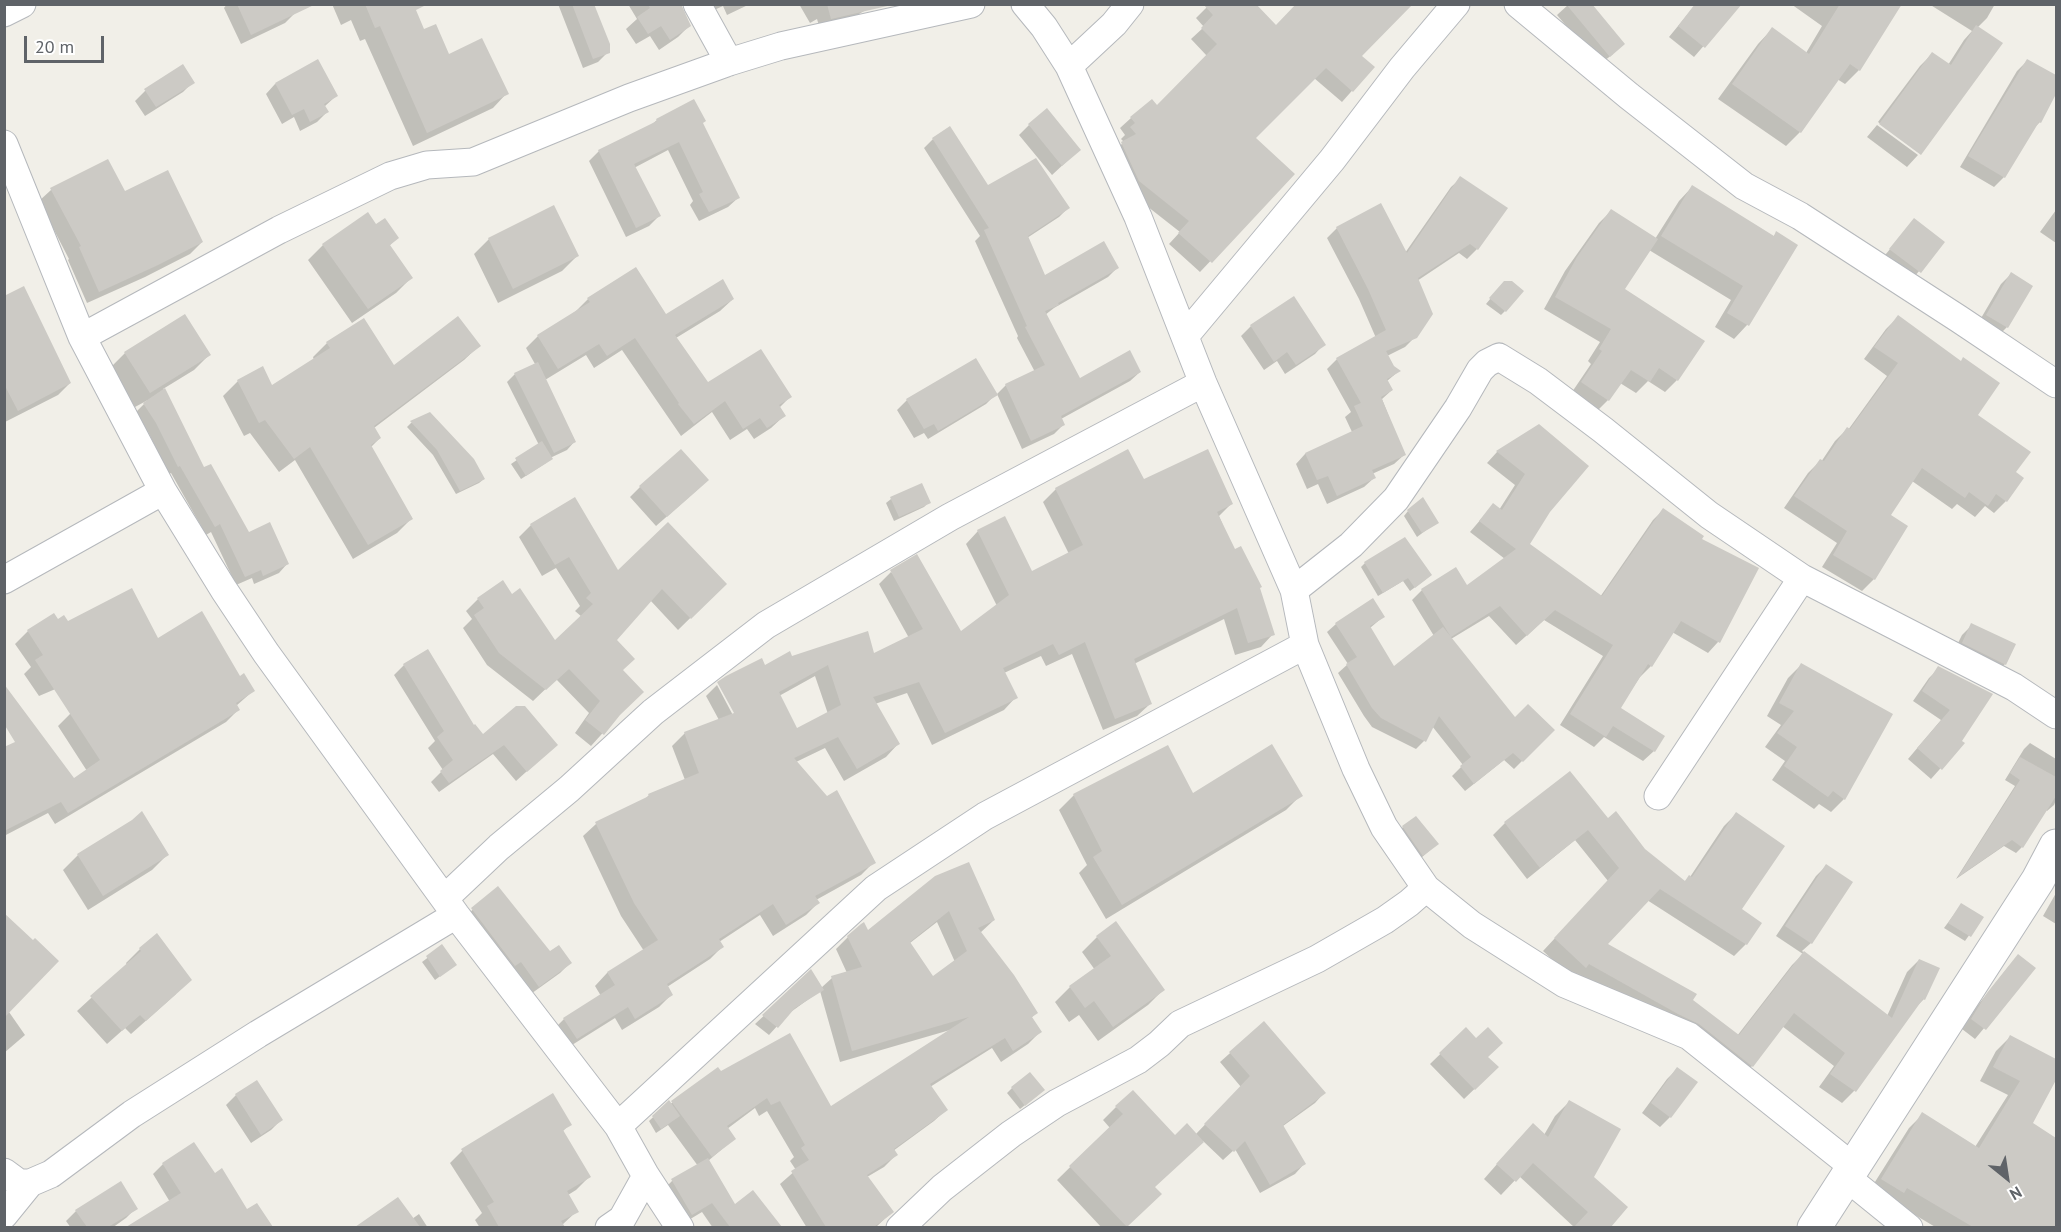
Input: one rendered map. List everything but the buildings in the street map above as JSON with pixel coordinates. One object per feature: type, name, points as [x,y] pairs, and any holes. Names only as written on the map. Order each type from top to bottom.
[{"type":"street","points":[[4,13],[22,4]]},
{"type":"street","points":[[697,4],[729,62]]},
{"type":"street","points":[[82,337],[279,230],[390,176],[427,165],[472,162],[629,98],[781,46],[971,4]]},
{"type":"street","points":[[1025,4],[1044,27],[1069,66],[1138,217],[1203,383],[1294,590],[1305,645],[1356,769],[1384,827],[1426,888],[1472,925],[1565,984],[1689,1036],[1849,1171],[1909,1227]]},
{"type":"street","points":[[1069,66],[1114,24],[1130,4]]},
{"type":"street","points":[[1185,336],[1332,160],[1402,68],[1456,4]]},
{"type":"street","points":[[1518,4],[1629,96],[1744,186],[1800,216],[2056,384]]},
{"type":"street","points":[[4,144],[82,337],[163,491],[224,590],[266,653],[451,906],[618,1126],[646,1176],[677,1224]]},
{"type":"street","points":[[1294,590],[1351,545],[1396,499],[1458,408],[1480,370],[1487,363],[1499,357],[1538,381],[1709,514],[1802,578],[2014,687],[2056,715]]},
{"type":"street","points":[[4,1215],[30,1183],[61,1167],[132,1114],[258,1034],[451,906],[499,847],[569,789],[653,712],[766,625],[950,517],[1203,383]]},
{"type":"street","points":[[4,580],[163,491]]},
{"type":"street","points":[[1658,796],[1802,578]]},
{"type":"street","points":[[618,1126],[876,888],[985,816],[1305,645]]},
{"type":"street","points":[[1814,1227],[2038,880],[2056,846]]},
{"type":"street","points":[[900,1227],[942,1188],[1011,1134],[1057,1104],[1138,1060],[1160,1044],[1180,1024],[1317,958],[1385,920],[1426,888]]},
{"type":"street","points":[[4,1172],[19,1183],[30,1183]]},
{"type":"street","points":[[616,1223],[646,1176]]},
{"type":"street","points":[[616,1223],[677,1224]]}]
